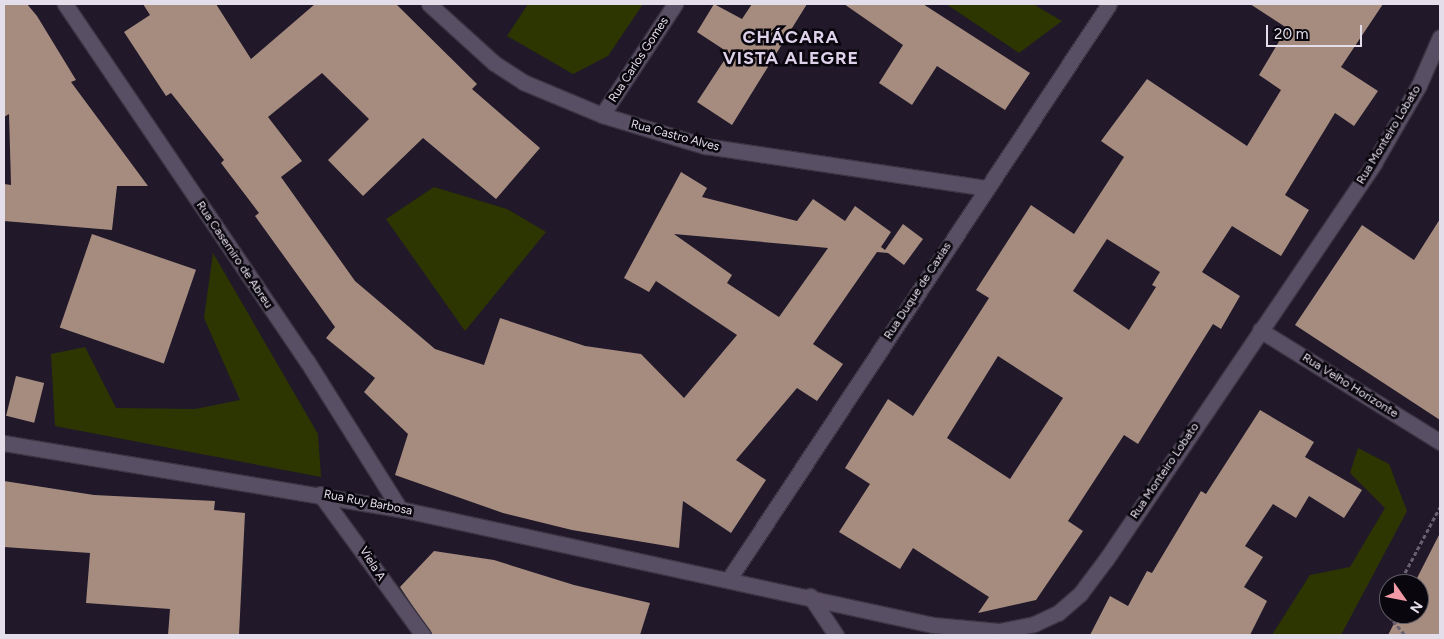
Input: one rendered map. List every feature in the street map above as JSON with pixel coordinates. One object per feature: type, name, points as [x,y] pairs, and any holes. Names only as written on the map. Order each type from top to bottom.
[{"type":"street","name":"Rua Casemiro de Abreu","points":[[65,4],[306,361],[400,509]]},
{"type":"street","name":"Rua Castro Alves","points":[[429,4],[494,63],[523,82],[602,115],[705,146],[985,188]]},
{"type":"street","name":"Rua Carlos Gomes","points":[[602,115],[675,4]]},
{"type":"street","name":"Rua Duque de Caxias","points":[[729,579],[985,188],[1110,4]]},
{"type":"street","name":"Rua Monteiro Lobato","points":[[729,579],[969,630],[999,631],[1034,624],[1058,613],[1080,594],[1107,558],[1374,163],[1419,85],[1440,37]]},
{"type":"street","name":"Rua Velho Horizonte","points":[[1260,330],[1440,442]]},
{"type":"street","name":"Rua Ruy Barbosa","points":[[4,443],[320,494],[400,509],[729,579]]},
{"type":"street","name":"Viela A","points":[[320,494],[423,635]]},
{"type":"street","points":[[810,596],[836,635]]},
{"type":"path","points":[[1404,574],[1440,507]]},
{"type":"path","points":[[1396,624],[1405,635]]},
{"type":"green space","points":[[528,4],[643,4],[608,56],[573,74],[507,36]]},
{"type":"green space","points":[[946,4],[1033,4],[1062,21],[1019,53]]},
{"type":"green space","points":[[434,187],[507,209],[546,232],[465,331],[386,219]]},
{"type":"green space","points":[[213,253],[318,434],[321,477],[55,426],[51,354],[85,347],[116,408],[195,409],[240,400],[204,318]]},
{"type":"green space","points":[[1358,448],[1389,464],[1407,511],[1341,635],[1272,635],[1310,575],[1350,567],[1385,508],[1350,473]]},
{"type":"building","points":[[4,4],[27,4],[37,16],[76,80],[71,82],[148,186],[117,186],[112,230],[4,221],[4,184],[11,185],[9,114],[4,117]]},
{"type":"building","points":[[143,4],[216,4],[251,59],[315,4],[396,4],[477,84],[472,89],[540,148],[496,199],[423,138],[363,196],[328,160],[369,119],[322,73],[268,117],[302,161],[281,177],[355,281],[435,349],[484,365],[500,318],[585,346],[641,354],[684,398],[737,335],[656,281],[649,292],[624,278],[681,172],[707,188],[702,197],[797,221],[813,199],[845,221],[855,206],[891,232],[881,247],[885,250],[903,224],[923,239],[904,265],[888,253],[877,252],[813,344],[843,364],[817,401],[797,388],[736,460],[766,480],[731,533],[683,501],[679,548],[572,530],[503,513],[395,475],[408,434],[364,392],[375,378],[326,338],[335,327],[255,216],[259,213],[221,163],[224,160],[171,93],[166,96],[124,32],[150,15]],"holes":[[[674,234],[828,248],[779,317],[727,283],[732,275]]]},
{"type":"building","points":[[714,4],[742,19],[752,4],[807,4],[732,125],[697,102],[729,53],[697,32]]},
{"type":"building","points":[[844,4],[923,4],[1030,73],[1005,110],[937,66],[912,105],[879,83],[903,45]]},
{"type":"building","points":[[1250,4],[1383,4],[1341,67],[1378,91],[1354,126],[1335,113],[1285,195],[1309,210],[1281,256],[1232,226],[1202,272],[1240,296],[1221,329],[1213,324],[1138,444],[1124,435],[1068,521],[1083,531],[1036,600],[978,613],[989,597],[913,548],[900,569],[839,532],[870,484],[845,468],[888,399],[913,416],[989,298],[976,290],[1031,205],[1074,234],[1124,157],[1101,141],[1147,79],[1247,146],[1281,90],[1259,75],[1287,28]],"holes":[[[1107,239],[1160,272],[1152,285],[1156,287],[1129,330],[1073,291]],[[998,356],[1063,398],[1010,479],[947,438]]]},
{"type":"building","points":[[1440,219],[1440,420],[1295,325],[1362,225],[1414,260]]},
{"type":"building","points":[[92,234],[196,270],[164,363],[60,328]]},
{"type":"building","points":[[16,376],[44,383],[34,423],[6,416]]},
{"type":"building","points":[[1260,410],[1314,442],[1305,457],[1362,490],[1344,518],[1309,496],[1296,518],[1273,504],[1245,546],[1263,557],[1244,587],[1267,601],[1250,635],[1090,635],[1110,596],[1128,606],[1147,571],[1152,573],[1201,491],[1206,494]]},
{"type":"building","points":[[4,481],[94,495],[215,501],[214,510],[245,513],[239,635],[168,635],[170,609],[86,603],[90,553],[4,547]]},
{"type":"building","points":[[1440,533],[1440,635],[1388,635],[1394,624],[1429,624],[1429,574],[1419,574]]},
{"type":"building","points":[[434,551],[494,560],[574,585],[650,603],[640,635],[432,635],[400,587]]},
{"type":"district","name":"CHÁCARA VISTA ALEGRE","points":[[791,48]]}]
